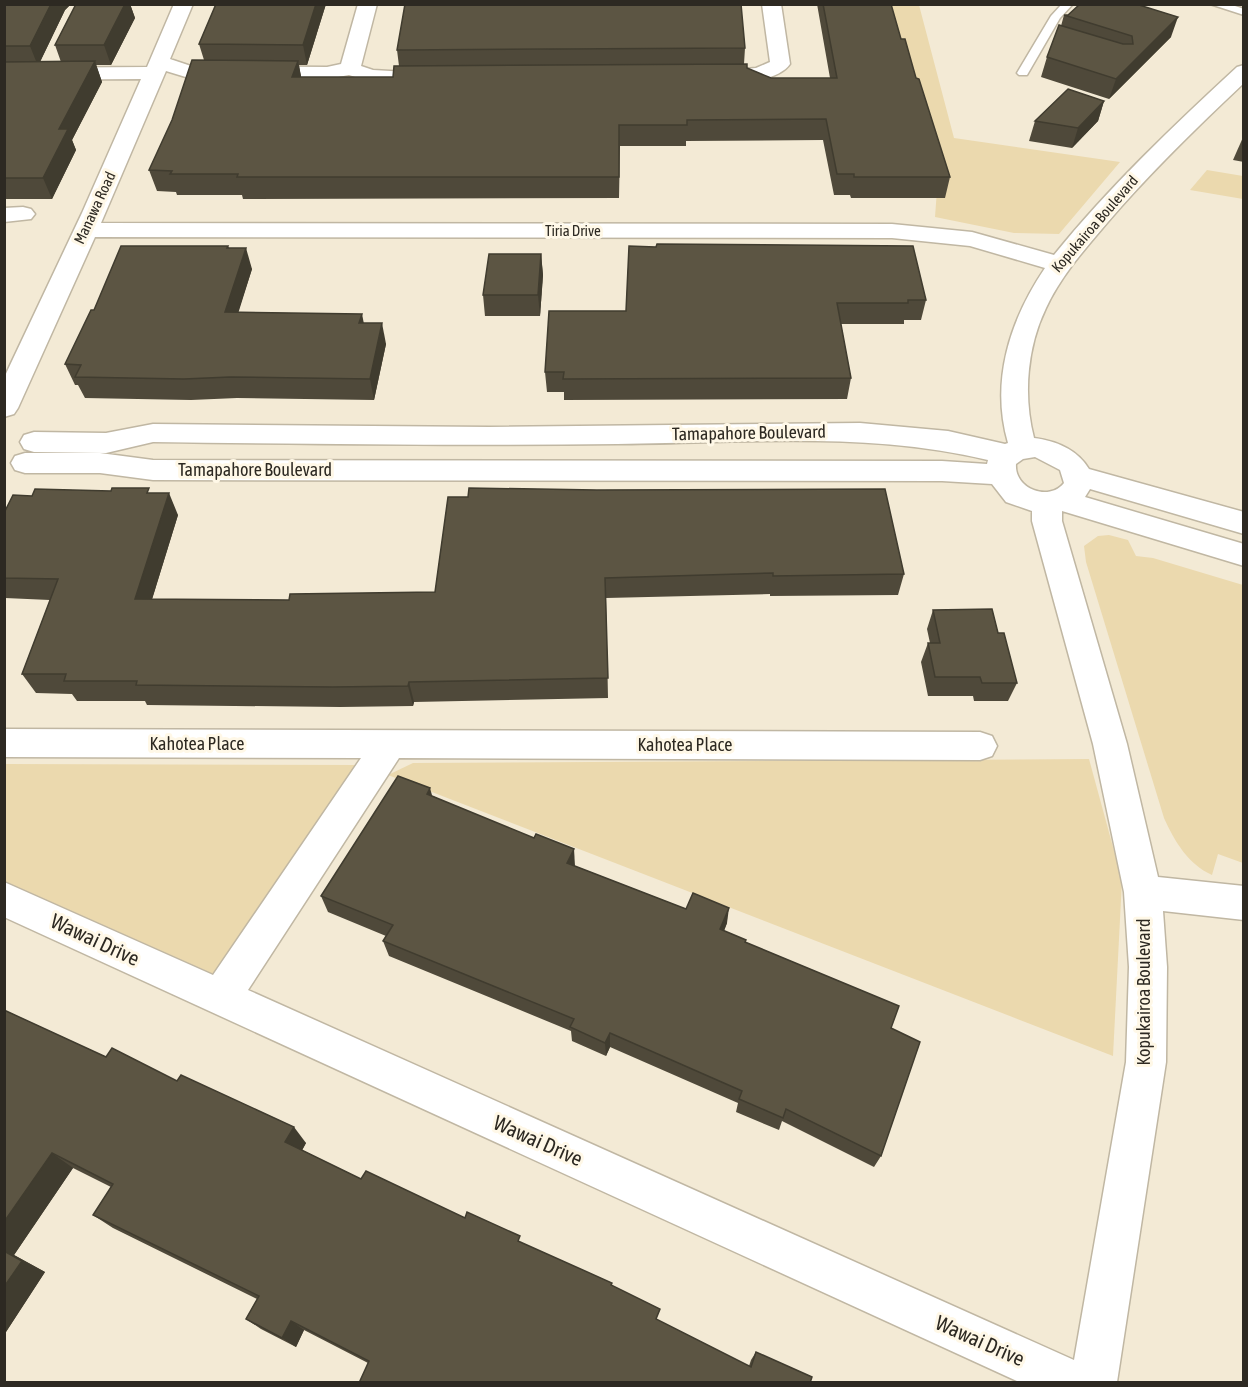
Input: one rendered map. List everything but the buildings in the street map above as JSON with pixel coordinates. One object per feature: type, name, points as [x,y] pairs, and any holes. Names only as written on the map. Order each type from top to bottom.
[{"type":"street","points":[[350,69],[368,4]]},
{"type":"street","points":[[691,76],[750,76],[772,70],[780,64],[771,4]]},
{"type":"street","name":"Manawa Road","points":[[4,408],[184,6]]},
{"type":"street","points":[[46,74],[57,53]]},
{"type":"street","points":[[4,74],[46,74],[158,67],[189,72],[327,73],[350,69],[378,77],[440,78]]},
{"type":"street","name":"Kopukairoa Boulevard","points":[[1010,459],[1019,436],[1015,402],[1020,340],[1042,290],[1058,264],[1142,170],[1244,70]]},
{"type":"street","name":"Tiria Drive","points":[[85,230],[892,231],[972,238],[1058,264]]},
{"type":"street","points":[[4,420],[25,426],[32,433],[21,461]]},
{"type":"street","name":"Tamapahore Boulevard","points":[[21,461],[153,433],[489,436],[860,432],[948,441],[1010,459]]},
{"type":"street","points":[[487,470],[489,436]]},
{"type":"street","points":[[1244,523],[1078,476],[1067,460],[1035,447],[1010,459],[1012,491],[1035,501],[1054,501],[1244,555]]},
{"type":"street","name":"Tamapahore Boulevard","points":[[21,461],[100,463],[153,471],[942,471],[1010,459]]},
{"type":"street","points":[[1054,501],[1076,491],[1078,476]]},
{"type":"street","name":"Kopukairoa Boulevard","points":[[1054,501],[1047,521],[1110,744],[1143,892],[1148,968],[1146,1062],[1094,1383]]},
{"type":"street","name":"Kahotea Place","points":[[4,743],[980,746]]},
{"type":"street","points":[[220,997],[390,744]]},
{"type":"street","points":[[1143,892],[1244,903]]},
{"type":"street","name":"Wawai Drive","points":[[4,899],[1071,1383]]},
{"type":"lane","points":[[1023,73],[1049,38],[1061,9],[1068,4]]},
{"type":"lane","points":[[1215,4],[1244,12]]},
{"type":"shaded area","points":[[871,5],[919,5],[954,138],[1120,162],[1059,234],[1014,233],[935,217],[940,149]]},
{"type":"shaded area","points":[[1207,170],[1243,176],[1243,199],[1190,190]]},
{"type":"shaded area","points":[[1109,535],[1128,540],[1136,556],[1153,558],[1243,585],[1243,863],[1218,854],[1212,875],[1196,865],[1183,851],[1164,818],[1086,562],[1084,546],[1098,536]]},
{"type":"shaded area","points":[[1089,759],[1122,880],[1113,1056],[388,775],[413,763]]},
{"type":"shaded area","points":[[5,764],[359,765],[209,984],[5,887]]}]
